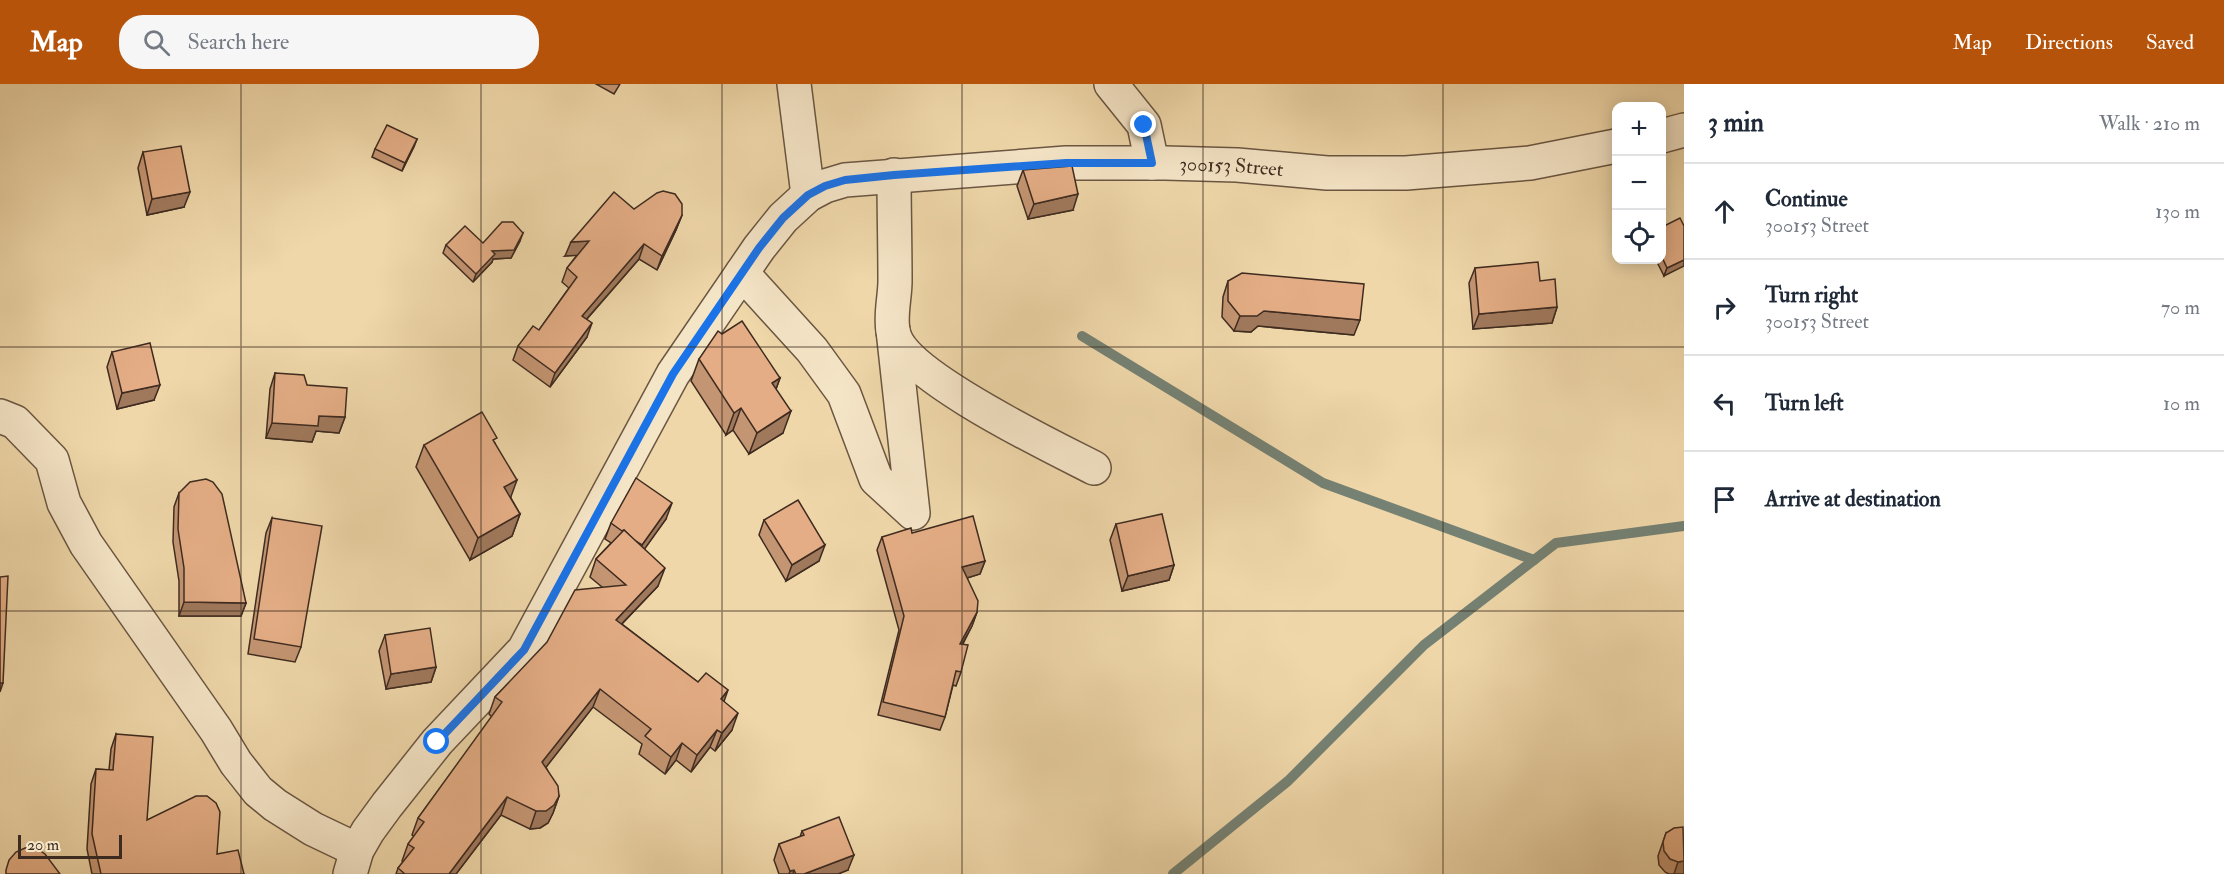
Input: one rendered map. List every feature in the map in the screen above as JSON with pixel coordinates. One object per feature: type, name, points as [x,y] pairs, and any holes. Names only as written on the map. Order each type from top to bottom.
[{"type":"street","points":[[794,84],[808,195]]},
{"type":"street","points":[[1111,84],[1144,125],[1152,163]]},
{"type":"street","points":[[1666,135],[1684,130]]},
{"type":"street","name":"300153 Street","points":[[354,862],[368,831],[437,742],[524,650],[673,374],[742,273],[783,218],[808,195],[825,186],[845,180],[1066,163],[1237,165],[1328,173],[1406,173],[1530,163],[1612,147]]},
{"type":"street","points":[[742,273],[812,350],[844,394],[876,478],[913,513],[893,330],[894,175]]},
{"type":"street","points":[[893,330],[897,343],[909,357],[953,390],[998,418],[1094,468]]},
{"type":"street","points":[[0,416],[15,422],[52,460],[64,503],[86,544],[216,730],[236,764],[258,791],[275,805],[314,829],[354,862]]},
{"type":"building","points":[[387,125],[417,139],[405,163],[375,149]]},
{"type":"building","points":[[181,146],[190,192],[152,199],[143,152]]},
{"type":"building","points":[[1072,166],[1078,194],[1034,204],[1023,170]]},
{"type":"building","points":[[663,191],[675,194],[682,204],[682,215],[662,256],[644,244],[582,316],[592,323],[555,373],[518,346],[533,326],[539,330],[577,277],[567,268],[589,241],[571,242],[614,192],[634,209]]},
{"type":"building","points":[[1680,218],[1684,226],[1684,260],[1667,268],[1665,264],[1666,225]]},
{"type":"building","points":[[502,222],[513,222],[523,233],[514,250],[492,251],[495,254],[476,274],[446,245],[465,226],[483,243]]},
{"type":"building","points":[[1538,262],[1540,281],[1555,279],[1557,307],[1479,314],[1475,268]]},
{"type":"building","points":[[1242,273],[1364,284],[1360,320],[1264,311],[1257,316],[1240,316],[1228,301],[1228,281]]},
{"type":"building","points":[[742,321],[780,378],[772,383],[791,411],[757,433],[741,408],[734,413],[699,359],[718,331],[722,334]]},
{"type":"building","points":[[150,343],[160,385],[122,393],[112,352]]},
{"type":"building","points":[[275,373],[304,375],[307,385],[347,388],[345,417],[319,416],[318,426],[272,423]]},
{"type":"building","points":[[482,412],[497,438],[493,440],[517,480],[504,487],[520,514],[478,538],[424,445]]},
{"type":"building","points":[[636,478],[672,503],[642,545],[624,530],[622,531],[611,523]]},
{"type":"building","points":[[206,479],[213,482],[222,494],[246,603],[184,602],[184,568],[178,529],[179,493],[190,482]]},
{"type":"building","points":[[798,500],[825,545],[792,565],[764,520]]},
{"type":"building","points":[[1162,514],[1174,565],[1128,576],[1116,524]]},
{"type":"building","points":[[973,516],[985,561],[962,567],[978,601],[977,612],[960,644],[968,645],[961,672],[956,671],[945,717],[883,702],[904,616],[882,537],[911,528],[912,533]]},
{"type":"building","points":[[272,518],[322,526],[301,647],[254,639]]},
{"type":"building","points":[[624,530],[665,568],[616,620],[698,682],[706,673],[728,690],[721,699],[738,713],[722,733],[717,730],[697,755],[682,743],[671,757],[645,736],[651,729],[600,689],[542,762],[558,786],[559,796],[554,805],[546,811],[536,811],[507,797],[449,874],[405,874],[398,868],[414,848],[408,844],[424,822],[418,818],[502,702],[495,697],[547,642],[575,590],[626,585],[596,559]]},
{"type":"building","points":[[8,576],[3,683],[0,683],[0,577]]},
{"type":"building","points":[[430,628],[436,667],[391,674],[385,635]]},
{"type":"building","points":[[116,734],[153,737],[147,820],[196,796],[207,796],[216,803],[220,812],[217,854],[238,850],[244,874],[101,874],[92,834],[96,769],[113,770]]},
{"type":"building","points":[[839,817],[854,855],[804,874],[796,874],[794,870],[790,871],[779,844],[804,835],[802,831]]},
{"type":"building","points":[[1683,827],[1684,861],[1678,862],[1670,859],[1664,851],[1663,842],[1666,833],[1674,828]]},
{"type":"building","points":[[25,848],[36,848],[45,854],[60,874],[6,874],[9,860],[16,852]]},
{"type":"waterway","points":[[1082,336],[1323,483],[1534,560]]},
{"type":"waterway","points":[[1173,874],[1288,781],[1424,645],[1556,543],[1684,526]]},
{"type":"route","points":[[437,742],[524,650],[673,374],[759,248],[783,218],[808,195],[825,186],[845,180],[894,175],[1066,163],[1152,163],[1144,125]]}]
